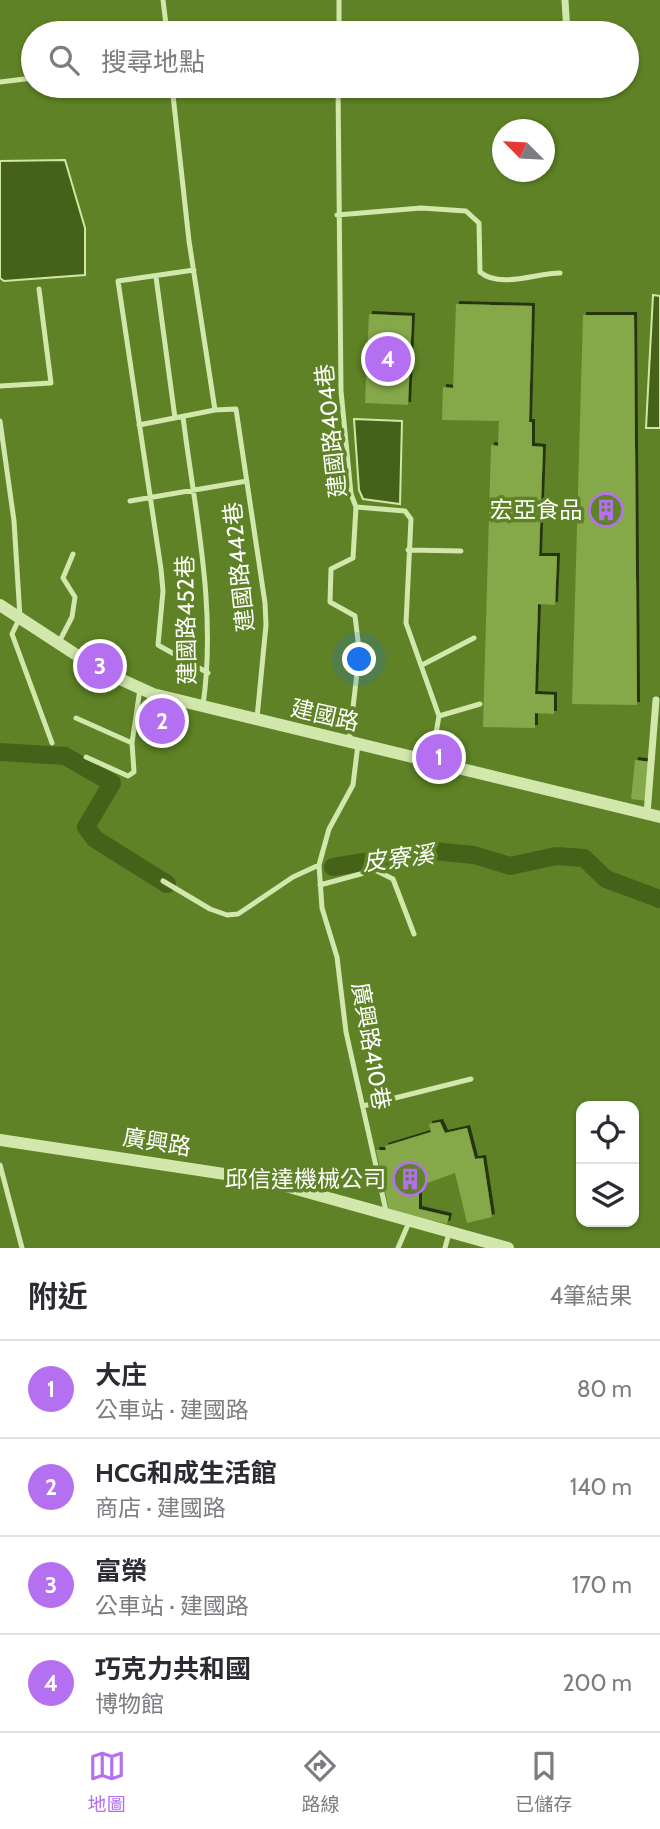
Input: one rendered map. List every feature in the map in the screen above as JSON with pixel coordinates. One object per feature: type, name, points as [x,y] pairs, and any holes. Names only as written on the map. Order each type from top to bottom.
[{"type":"street","points":[[565,0],[566,21]]},
{"type":"street","name":"建國路","points":[[0,605],[98,670],[140,689],[203,708],[654,816]]},
{"type":"street","points":[[654,816],[656,699]]},
{"type":"street","name":"廣興路","points":[[0,1140],[264,1180],[508,1248]]},
{"type":"lane","points":[[163,0],[166,21]]},
{"type":"lane","points":[[339,0],[339,21]]},
{"type":"lane","points":[[0,82],[21,79]]},
{"type":"lane","points":[[139,425],[215,410],[194,270],[173,98]]},
{"type":"lane","name":"建國路404巷","points":[[338,98],[337,215],[341,391],[351,494],[356,506],[405,511],[411,519],[406,623],[439,716],[431,762]]},
{"type":"lane","points":[[337,215],[421,208],[466,211],[479,223],[480,272],[483,276],[494,280],[560,273]]},
{"type":"lane","points":[[194,270],[118,281],[161,569],[163,592],[158,645],[208,673]]},
{"type":"lane","points":[[156,276],[175,418]]},
{"type":"lane","points":[[0,386],[51,383],[39,289]]},
{"type":"lane","name":"建國路442巷","points":[[215,410],[236,409],[266,614],[257,721]]},
{"type":"lane","name":"建國路452巷","points":[[183,416],[192,490],[207,571],[208,673],[203,708]]},
{"type":"lane","points":[[0,421],[14,521],[20,617],[12,634],[52,743]]},
{"type":"lane","points":[[130,501],[247,481]]},
{"type":"lane","points":[[356,506],[353,558],[331,569],[330,602],[355,615],[359,649]]},
{"type":"lane","points":[[408,550],[461,551]]},
{"type":"lane","points":[[58,644],[72,617],[75,597],[63,578],[73,554]]},
{"type":"lane","points":[[422,665],[474,638]]},
{"type":"lane","points":[[163,881],[210,909],[227,915],[238,914],[293,877],[318,864],[329,829],[353,785],[358,664]]},
{"type":"lane","points":[[86,757],[128,776],[134,772],[132,743],[140,689]]},
{"type":"lane","points":[[439,716],[480,704]]},
{"type":"lane","points":[[76,718],[132,743]]},
{"type":"lane","name":"廣興路410巷","points":[[318,864],[322,908],[337,957],[346,1032],[386,1214]]},
{"type":"lane","points":[[320,885],[375,870],[393,879],[414,934]]},
{"type":"lane","points":[[363,1106],[471,1079]]},
{"type":"lane","points":[[0,1165],[22,1248]]},
{"type":"lane","points":[[398,1248],[410,1220]]},
{"type":"lane","points":[[445,1248],[450,1230]]},
{"type":"shaded area","points":[[65,160],[85,228],[85,275],[4,281],[0,278],[0,161]]},
{"type":"shaded area","points":[[653,295],[660,296],[660,428],[646,428]]},
{"type":"shaded area","points":[[354,419],[402,421],[400,504],[363,499],[359,490]]},
{"type":"building","name":"宏亞食品","points":[[456,304],[532,306],[529,422],[532,422],[532,446],[543,447],[539,556],[557,556],[555,605],[538,604],[535,694],[554,695],[554,714],[535,713],[535,728],[483,727],[491,445],[498,446],[499,421],[442,420],[443,387],[453,388]]},
{"type":"building","points":[[369,314],[412,316],[408,405],[365,403]]},
{"type":"building","name":"宏亞食品","points":[[583,315],[634,315],[637,705],[572,704]]},
{"type":"building","points":[[635,760],[651,762],[647,801],[631,799]]},
{"type":"building","name":"邱信達機械公司","points":[[440,1122],[445,1133],[467,1128],[475,1159],[483,1158],[492,1217],[467,1223],[455,1173],[419,1186],[419,1209],[449,1216],[447,1224],[389,1210],[376,1150],[386,1150],[385,1146],[431,1132],[429,1124]]},
{"type":"waterway","name":"皮寮溪","points":[[0,752],[65,756],[112,783],[86,827],[95,839],[167,884]]},
{"type":"waterway","name":"皮寮溪","points":[[333,867],[433,851],[474,855],[510,866],[556,856],[584,858],[606,879],[660,899]]},
{"type":"place","name":"巧克力共和國","points":[[388,359]]},
{"type":"place","name":"宏亞食品","points":[[606,510]]},
{"type":"place","name":"富榮","points":[[100,666]]},
{"type":"place","name":"HCG和成生活館","points":[[162,721]]},
{"type":"place","name":"大庄","points":[[439,757]]},
{"type":"place","name":"邱信達機械公司","points":[[410,1179]]}]
